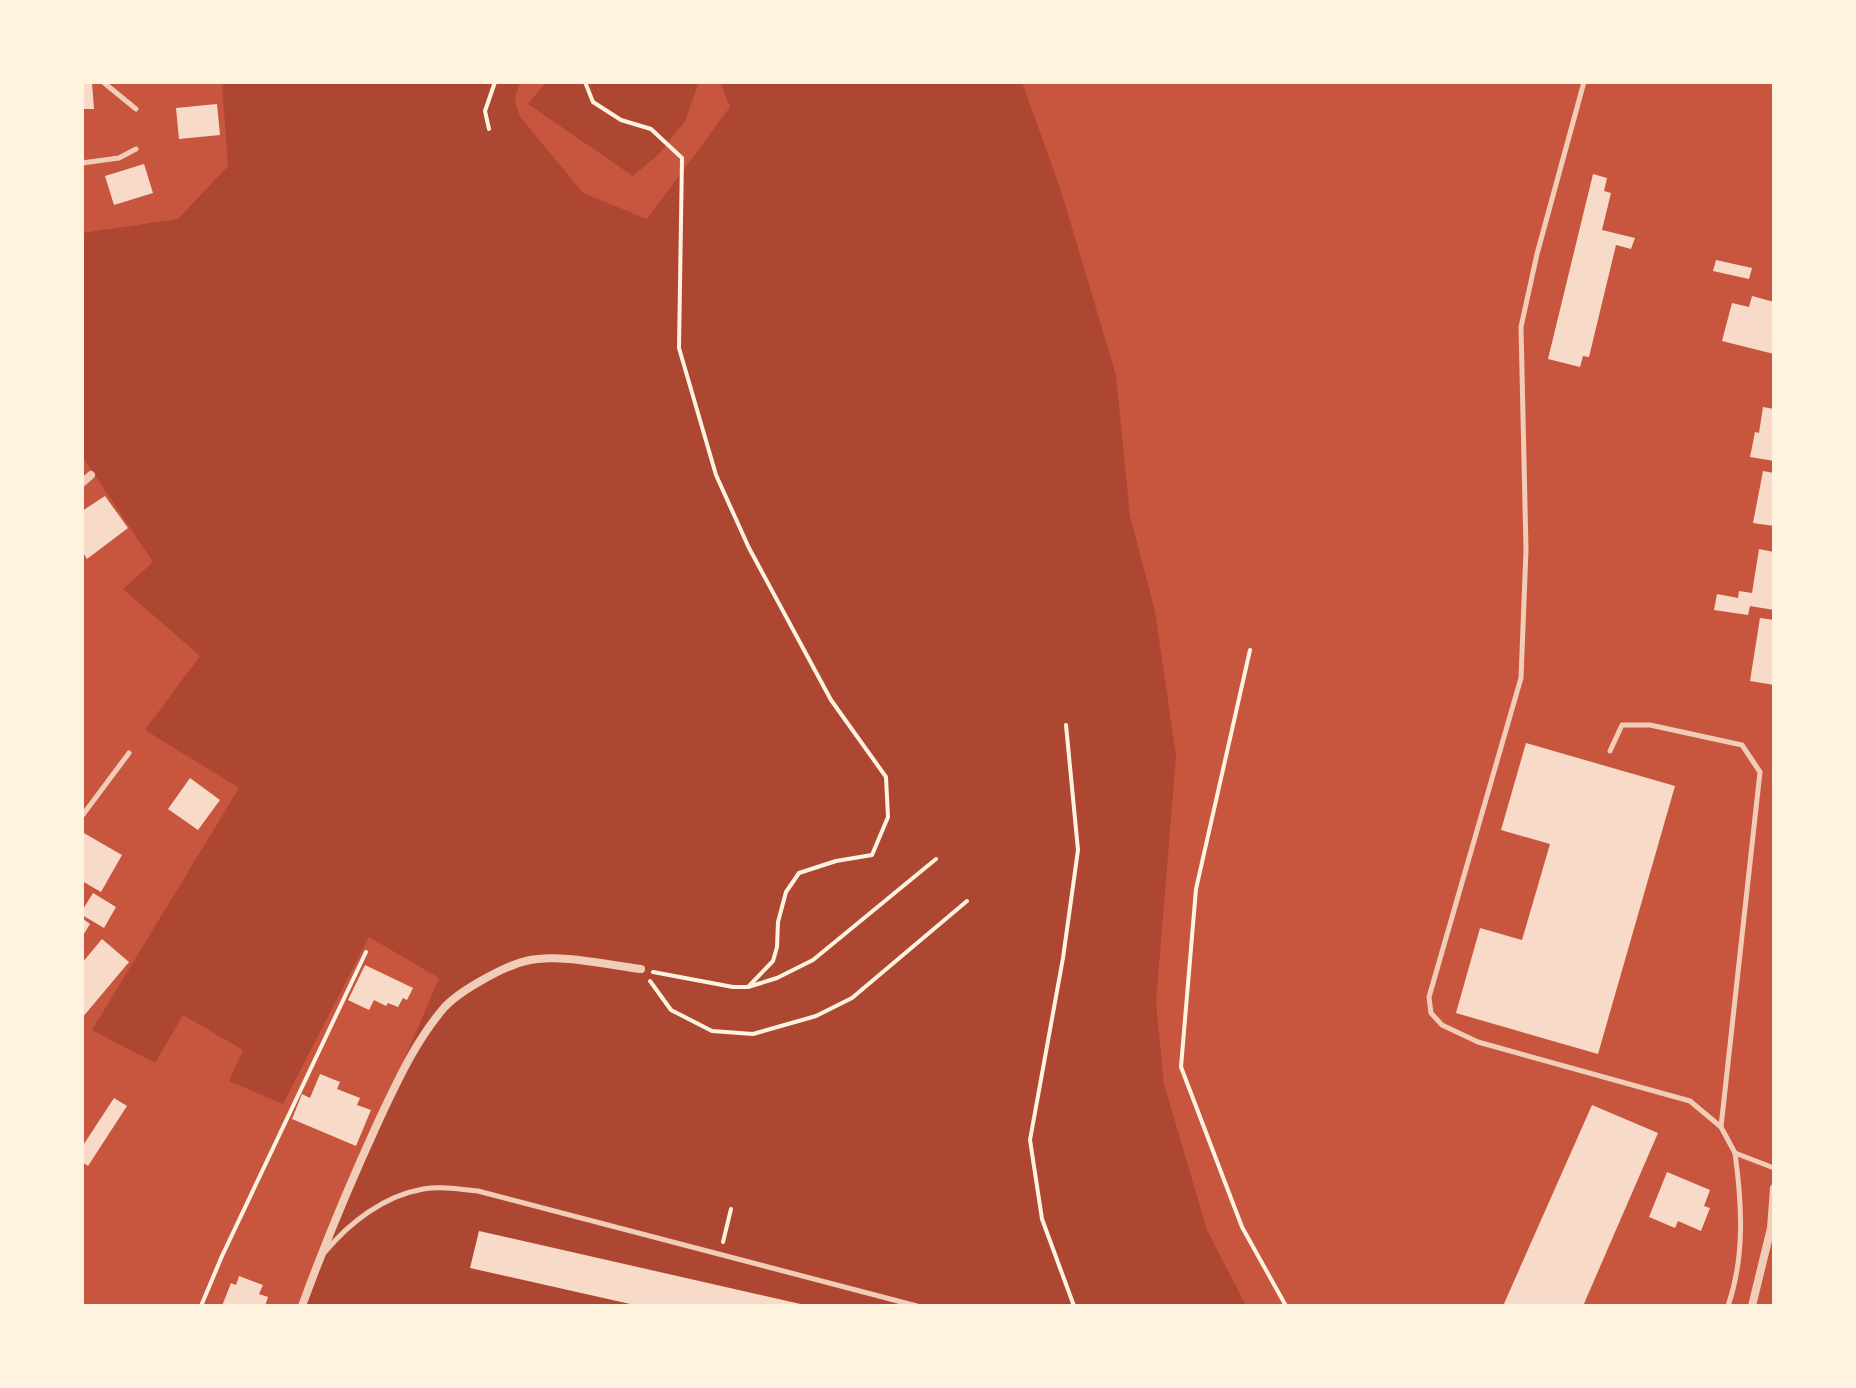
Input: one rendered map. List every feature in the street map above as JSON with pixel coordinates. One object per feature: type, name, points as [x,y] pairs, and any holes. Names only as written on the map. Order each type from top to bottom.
[{"type":"street","points":[[82,483],[91,475]]},
{"type":"street","points":[[302,1306],[366,1148],[406,1064],[444,1007],[488,976],[526,960],[554,958],[641,969]]},
{"type":"street","points":[[1752,1306],[1771,1228],[1774,1188]]},
{"type":"lane","points":[[103,82],[136,109]]},
{"type":"lane","points":[[1584,82],[1537,254],[1521,327],[1526,550],[1521,678],[1429,997],[1431,1013],[1442,1025],[1466,1036],[1690,1101],[1721,1127],[1735,1153],[1740,1189],[1741,1242],[1734,1289],[1728,1306]]},
{"type":"lane","points":[[82,163],[119,158],[136,149]]},
{"type":"lane","points":[[1610,751],[1622,725],[1650,725],[1742,745],[1760,772],[1721,1127]]},
{"type":"lane","points":[[82,816],[129,753]]},
{"type":"lane","points":[[1735,1153],[1774,1168]]},
{"type":"lane","points":[[319,1260],[351,1225],[382,1204],[424,1189],[453,1188],[478,1191],[917,1306]]},
{"type":"path","points":[[489,129],[485,111],[495,82]]},
{"type":"path","points":[[585,82],[593,102],[621,120],[651,129],[682,158],[679,348],[716,475],[749,548],[831,700],[886,777],[888,817],[872,855],[836,861],[799,873],[786,892],[773,961],[748,987]]},
{"type":"path","points":[[1250,650],[1196,889],[1181,1067],[1242,1227],[1286,1306]]},
{"type":"path","points":[[1066,725],[1078,850],[1063,958],[1030,1140],[1042,1219],[1074,1306]]},
{"type":"path","points":[[641,969],[733,987],[748,987],[777,978],[813,960],[936,859]]},
{"type":"path","points":[[641,969],[671,1010],[712,1031],[753,1034],[816,1016],[852,998],[967,901]]},
{"type":"path","points":[[201,1306],[366,952]]},
{"type":"path","points":[[723,1243],[731,1209]]},
{"type":"shaded area","points":[[222,82],[522,82],[515,100],[521,118],[583,193],[647,219],[730,107],[720,82],[1022,82],[1061,191],[1116,375],[1130,516],[1155,611],[1176,756],[1156,1003],[1164,1084],[1207,1230],[1246,1306],[302,1306],[439,978],[369,937],[283,1104],[229,1081],[243,1050],[183,1015],[155,1063],[92,1030],[239,788],[145,730],[200,656],[123,589],[153,562],[82,456],[82,233],[178,219],[228,166]]},
{"type":"shaded area","points":[[546,82],[699,82],[685,121],[659,154],[633,176],[528,104]]},
{"type":"building","points":[[82,83],[92,83],[94,109],[82,109]]},
{"type":"building","points":[[217,104],[220,135],[179,139],[176,108]]},
{"type":"building","points":[[144,164],[153,193],[114,205],[105,176]]},
{"type":"building","points":[[1593,174],[1607,178],[1604,191],[1611,193],[1602,230],[1635,238],[1631,249],[1616,245],[1589,357],[1583,356],[1580,367],[1548,359]]},
{"type":"building","points":[[1716,260],[1752,268],[1749,279],[1713,271]]},
{"type":"building","points":[[1752,296],[1774,302],[1774,354],[1722,341],[1732,303],[1749,307]]},
{"type":"building","points":[[1763,407],[1774,409],[1774,461],[1750,457],[1755,432],[1759,433]]},
{"type":"building","points":[[1763,471],[1774,473],[1774,526],[1753,523]]},
{"type":"building","points":[[105,496],[128,528],[87,559],[82,551],[82,511]]},
{"type":"building","points":[[1759,549],[1774,552],[1774,610],[1750,606],[1748,615],[1714,610],[1717,594],[1738,598],[1739,591],[1752,593]]},
{"type":"building","points":[[1760,618],[1774,620],[1774,685],[1750,681]]},
{"type":"building","points":[[1526,743],[1675,786],[1598,1054],[1456,1013],[1480,928],[1522,940],[1550,844],[1501,830]]},
{"type":"building","points":[[190,778],[220,800],[198,830],[168,809]]},
{"type":"building","points":[[82,832],[122,855],[101,892],[82,881]]},
{"type":"building","points":[[93,893],[116,907],[104,928],[82,915]]},
{"type":"building","points":[[82,918],[90,924],[82,937]]},
{"type":"building","points":[[102,939],[129,962],[82,1018],[82,963]]},
{"type":"building","points":[[365,965],[413,988],[407,1000],[403,998],[398,1007],[374,1000],[369,1010],[348,1000]]},
{"type":"building","points":[[320,1074],[340,1082],[337,1089],[360,1098],[357,1105],[371,1110],[356,1146],[292,1119],[302,1094],[310,1098]]},
{"type":"building","points":[[114,1098],[127,1106],[88,1166],[82,1162],[82,1147]]},
{"type":"building","points":[[1592,1105],[1658,1133],[1583,1306],[1503,1306]]},
{"type":"building","points":[[1667,1172],[1710,1190],[1704,1206],[1710,1208],[1701,1231],[1678,1221],[1675,1228],[1649,1217]]},
{"type":"building","points":[[479,1231],[805,1306],[639,1306],[470,1268]]},
{"type":"building","points":[[239,1276],[263,1285],[259,1294],[268,1297],[265,1306],[222,1306],[231,1283],[236,1285]]}]
